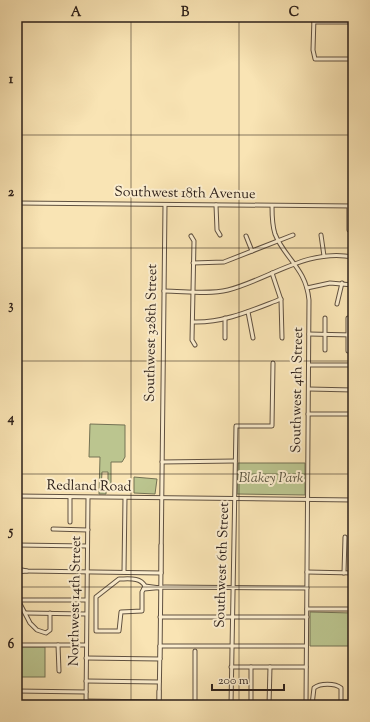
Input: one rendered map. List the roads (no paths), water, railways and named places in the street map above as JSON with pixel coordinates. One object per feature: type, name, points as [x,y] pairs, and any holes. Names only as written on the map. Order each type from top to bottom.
[{"type":"street","points":[[314,17],[313,50],[315,59],[353,59]]},
{"type":"street","points":[[314,22],[353,22]]},
{"type":"street","name":"Southwest 18th Avenue","points":[[17,203],[351,206]]},
{"type":"street","name":"Southwest 328th Street","points":[[159,703],[165,205]]},
{"type":"street","points":[[216,205],[216,230],[220,235]]},
{"type":"street","name":"Southwest 4th Street","points":[[272,206],[273,227],[278,241],[295,264],[307,288],[309,300],[306,705]]},
{"type":"street","points":[[349,230],[351,206]]},
{"type":"street","points":[[193,263],[221,263],[293,235]]},
{"type":"street","points":[[321,235],[324,256]]},
{"type":"street","points":[[191,236],[194,241],[192,340],[195,345]]},
{"type":"street","points":[[246,236],[252,252]]},
{"type":"street","points":[[164,291],[226,290],[295,264],[324,256],[353,257]]},
{"type":"street","points":[[272,273],[281,299],[282,338]]},
{"type":"street","points":[[307,288],[323,284],[342,283],[353,285]]},
{"type":"street","points":[[338,304],[342,283]]},
{"type":"street","points":[[193,322],[210,322],[248,312],[281,299]]},
{"type":"street","points":[[248,312],[253,338]]},
{"type":"street","points":[[225,318],[225,338]]},
{"type":"street","points":[[324,350],[325,318]]},
{"type":"street","points":[[348,318],[348,351]]},
{"type":"street","points":[[309,334],[353,334]]},
{"type":"street","name":"Southwest 6th Street","points":[[231,705],[236,426],[272,426],[273,363]]},
{"type":"street","points":[[309,365],[353,365]]},
{"type":"street","points":[[309,389],[353,390]]},
{"type":"street","points":[[308,414],[353,414]]},
{"type":"street","points":[[162,462],[235,461]]},
{"type":"street","name":"Redland Road","points":[[17,496],[161,499],[353,500]]},
{"type":"street","points":[[70,497],[70,522]]},
{"type":"street","name":"Northwest 14th Street","points":[[86,703],[88,498]]},
{"type":"street","points":[[124,572],[125,498]]},
{"type":"street","points":[[53,529],[88,530]]},
{"type":"street","points":[[344,573],[345,537]]},
{"type":"street","points":[[17,545],[87,546]]},
{"type":"street","points":[[17,570],[160,573]]},
{"type":"street","points":[[307,572],[353,573]]},
{"type":"street","points":[[119,579],[140,580],[145,588],[142,592],[142,611],[121,612],[119,631],[96,631],[96,598],[119,579]]},
{"type":"street","points":[[145,588],[307,588]]},
{"type":"street","points":[[50,613],[50,630],[46,632],[34,628],[20,606],[18,600],[86,600]]},
{"type":"street","points":[[307,609],[353,609]]},
{"type":"street","points":[[26,614],[86,614]]},
{"type":"street","points":[[160,617],[307,617]]},
{"type":"street","points":[[17,645],[86,645]]},
{"type":"street","points":[[58,645],[58,671]]},
{"type":"street","points":[[160,646],[306,646]]},
{"type":"street","points":[[195,705],[196,651]]},
{"type":"street","points":[[86,658],[160,659]]},
{"type":"street","points":[[232,668],[306,667]]},
{"type":"street","points":[[251,668],[251,705]]},
{"type":"street","points":[[269,705],[270,668]]},
{"type":"street","points":[[86,681],[159,682]]},
{"type":"street","points":[[312,705],[314,688],[324,685],[339,686],[341,688],[341,705]]},
{"type":"street","points":[[17,691],[86,692]]},
{"type":"street","points":[[86,703],[159,703]]},
{"type":"park label","name":"Blakey Park","points":[[271,479]]}]
